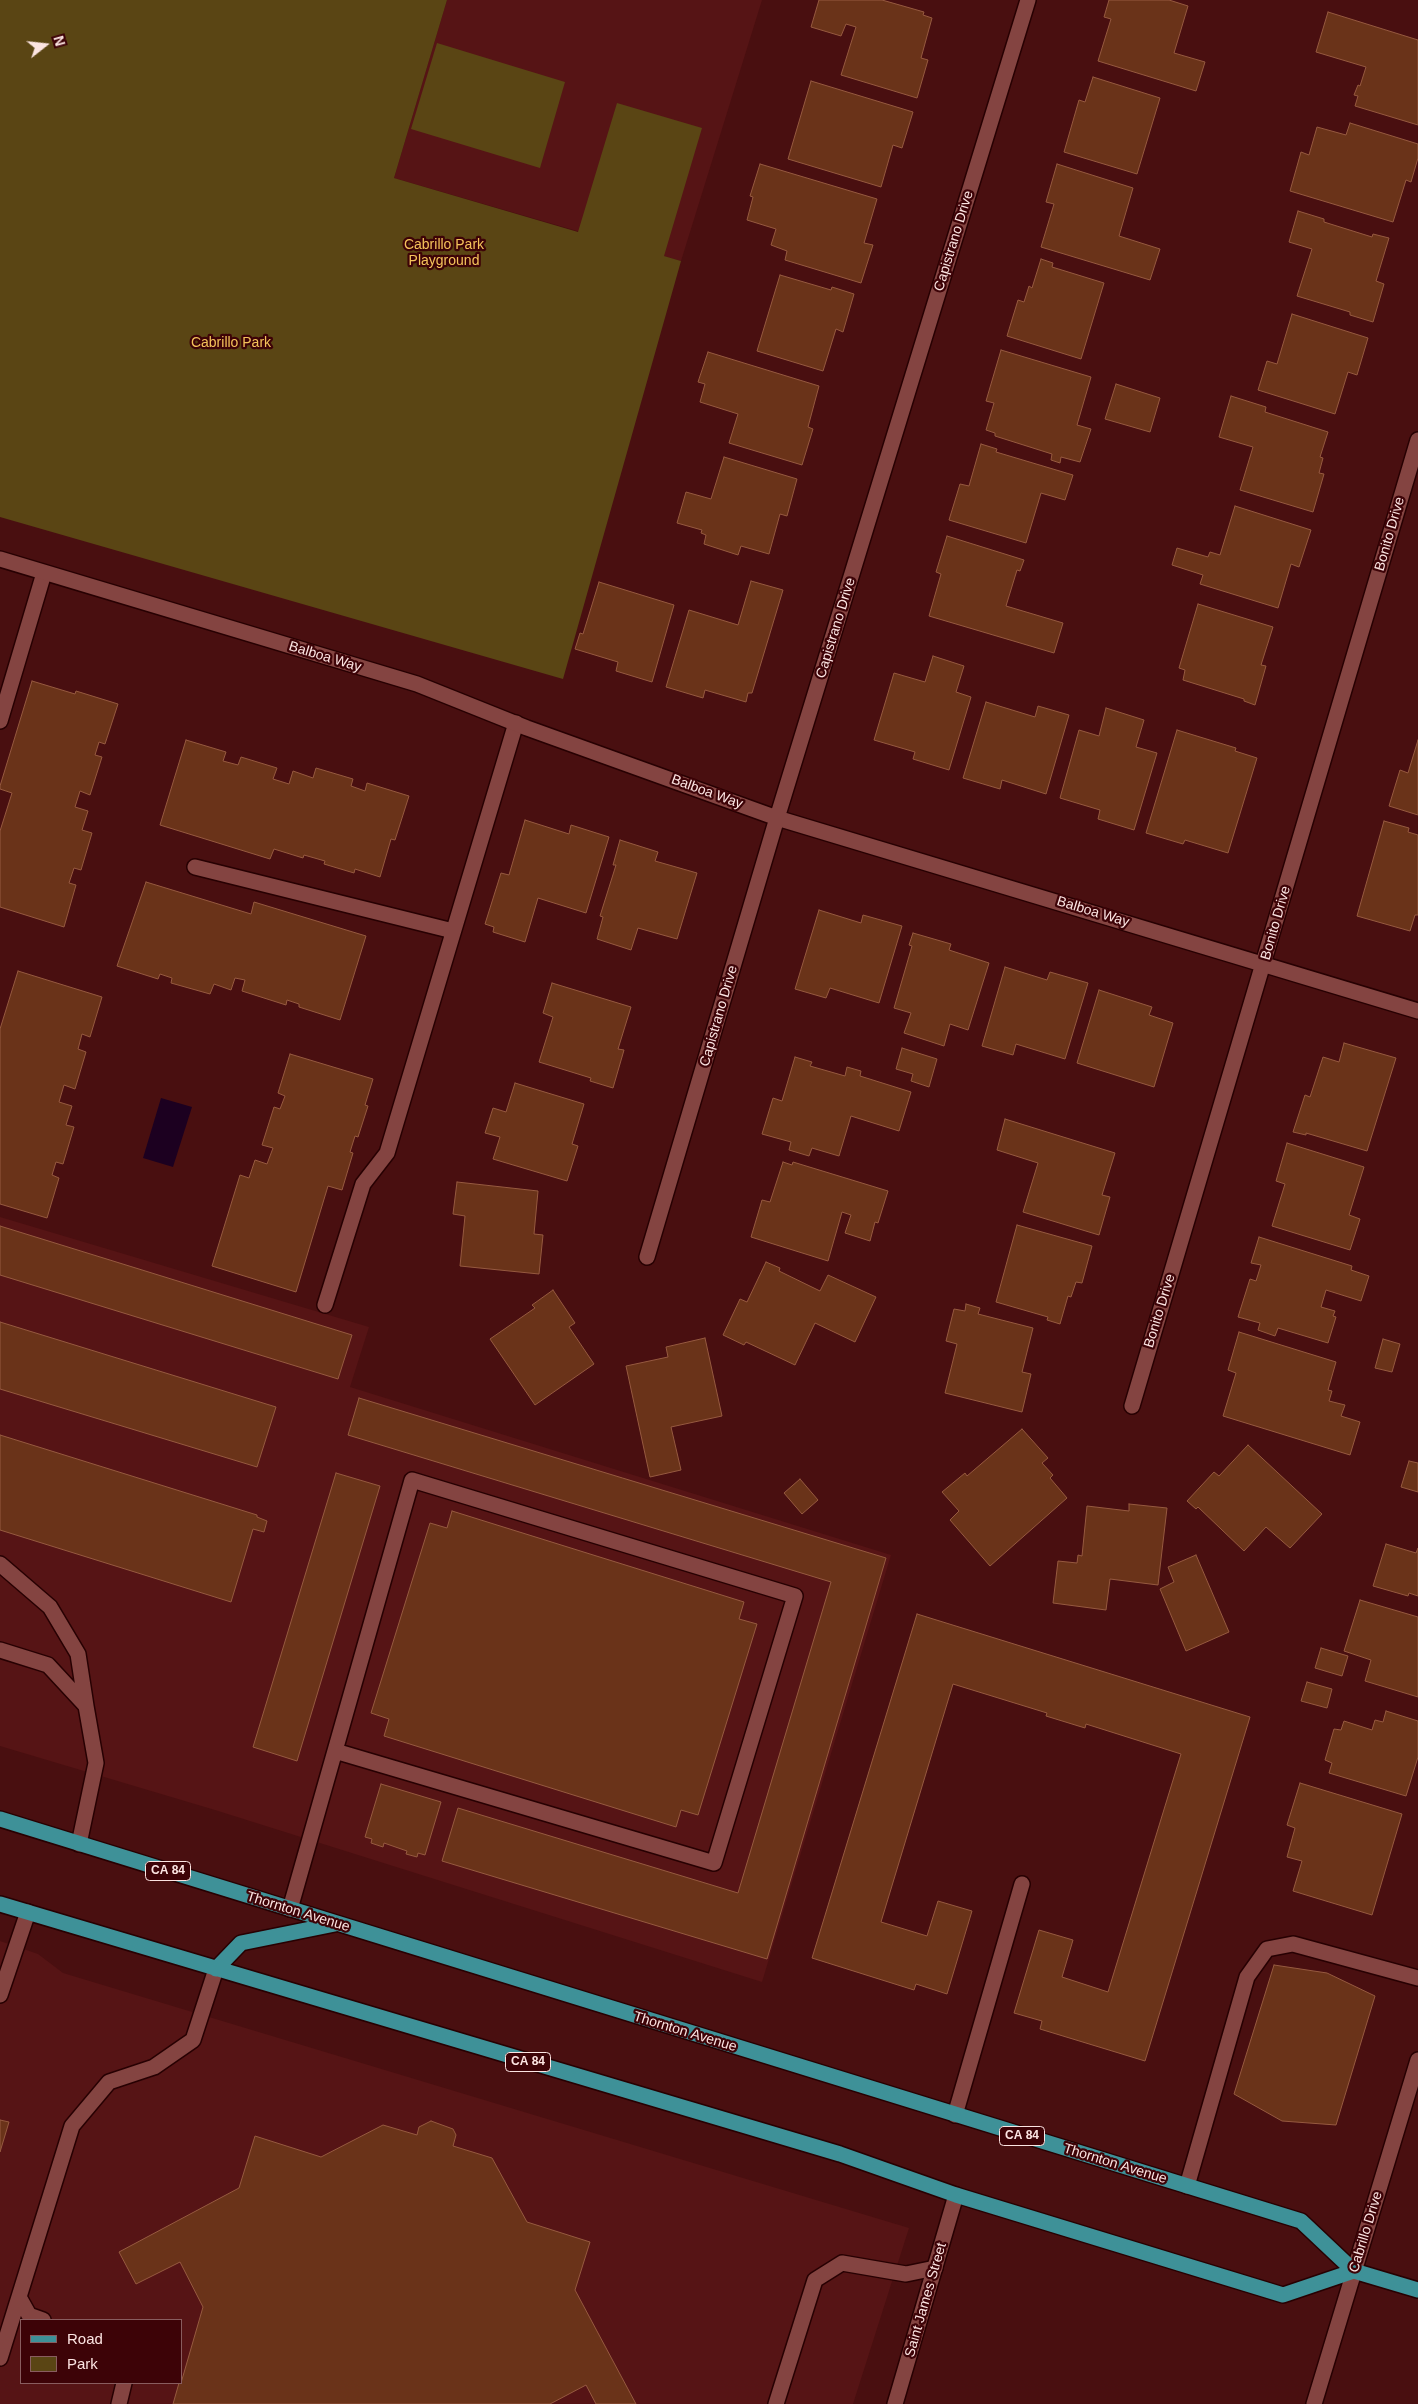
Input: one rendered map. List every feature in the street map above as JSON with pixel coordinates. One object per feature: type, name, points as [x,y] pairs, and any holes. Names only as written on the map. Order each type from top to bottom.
[{"type":"main road","name":"Thornton Avenue","points":[[0,1819],[1301,2221],[1354,2271],[1418,2290]]},
{"type":"main road","name":"CA 84","points":[[0,1904],[840,2154],[956,2195],[1283,2295],[1354,2271]]},
{"type":"main road","points":[[216,1969],[241,1943],[336,1924]]},
{"type":"street","name":"Capistrano Drive","points":[[648,1257],[777,818],[1028,0]]},
{"type":"street","name":"Bonito Drive","points":[[1132,1406],[1418,440]]},
{"type":"street","name":"Balboa Way","points":[[0,559],[418,684],[516,723],[777,818],[1418,1011]]},
{"type":"street","points":[[0,721],[44,573]]},
{"type":"street","points":[[325,1305],[363,1184],[387,1153],[516,723]]},
{"type":"street","points":[[195,867],[453,931]]},
{"type":"street","points":[[290,1909],[412,1480],[795,1596],[714,1863],[335,1751]]},
{"type":"street","points":[[0,1564],[50,1607],[78,1654],[96,1763],[79,1844]]},
{"type":"street","points":[[0,1650],[48,1665],[86,1706]]},
{"type":"street","points":[[955,2115],[1022,1884]]},
{"type":"street","points":[[0,1995],[28,1912]]},
{"type":"street","points":[[1187,2186],[1247,1977],[1267,1949],[1293,1944],[1418,1978]]},
{"type":"street","points":[[0,2358],[72,2126],[108,2082],[154,2067],[193,2040],[216,1969]]},
{"type":"street","name":"Cabrillo Drive","points":[[1314,2404],[1418,2060]]},
{"type":"street","name":"Saint James Street","points":[[895,2404],[956,2195]]},
{"type":"street","points":[[776,2404],[815,2280],[842,2263],[906,2274],[935,2268]]},
{"type":"street","points":[[18,2297],[29,2315],[40,2319]]},
{"type":"street","points":[[119,2404],[124,2384]]},
{"type":"shaded area","points":[[447,0],[762,0],[681,261],[394,178]]},
{"type":"shaded area","points":[[161,1098],[192,1107],[173,1167],[143,1158]]},
{"type":"shaded area","points":[[0,1217],[369,1327],[350,1387],[891,1555],[762,1982],[215,1810],[0,1746]]},
{"type":"shaded area","points":[[0,1941],[38,1954],[63,1973],[909,2228],[853,2404],[0,2404]]},
{"type":"green space","name":"Cabrillo Park","points":[[0,0],[447,0],[394,178],[578,232],[617,103],[702,128],[664,256],[681,261],[563,679],[0,517]]},
{"type":"green space","points":[[437,43],[565,82],[540,168],[411,129]]},
{"type":"building","points":[[819,0],[882,0],[924,12],[923,15],[932,18],[921,58],[928,60],[917,98],[841,75],[856,27],[846,24],[841,36],[811,27]]},
{"type":"building","points":[[1109,0],[1169,0],[1188,6],[1174,53],[1205,62],[1196,91],[1098,61],[1111,19],[1104,17]]},
{"type":"building","points":[[1328,12],[1418,40],[1418,125],[1355,106],[1358,96],[1354,95],[1358,85],[1360,86],[1366,67],[1316,52]]},
{"type":"building","points":[[1093,77],[1160,98],[1137,174],[1064,152],[1079,100],[1085,102]]},
{"type":"building","points":[[811,81],[913,112],[902,148],[893,145],[881,187],[788,159]]},
{"type":"building","points":[[1350,123],[1418,144],[1418,158],[1411,182],[1406,180],[1393,222],[1290,191],[1301,152],[1309,155],[1317,127],[1346,135]]},
{"type":"building","points":[[760,164],[877,199],[864,243],[873,245],[861,283],[785,260],[787,251],[771,245],[776,229],[747,220],[753,197],[750,196]]},
{"type":"building","points":[[1057,164],[1133,188],[1119,236],[1160,249],[1150,280],[1041,247],[1054,204],[1046,202]]},
{"type":"building","points":[[1298,211],[1324,219],[1324,222],[1372,237],[1373,234],[1389,238],[1376,281],[1384,284],[1373,322],[1350,315],[1350,312],[1297,296],[1312,249],[1289,242]]},
{"type":"building","points":[[1041,259],[1053,263],[1052,267],[1104,283],[1081,359],[1007,336],[1018,300],[1024,302],[1029,286],[1032,288]]},
{"type":"building","points":[[780,275],[831,290],[832,287],[854,294],[843,332],[836,329],[823,371],[757,351]]},
{"type":"building","points":[[1292,314],[1368,338],[1357,375],[1348,372],[1335,414],[1258,390],[1267,361],[1277,364]]},
{"type":"building","points":[[1001,350],[1091,377],[1077,425],[1091,429],[1080,462],[1061,457],[1060,463],[1051,460],[1052,454],[995,436],[995,433],[986,430],[994,403],[986,401]]},
{"type":"building","points":[[708,352],[819,386],[808,427],[813,429],[802,465],[729,443],[738,414],[700,402],[705,384],[698,382]]},
{"type":"building","points":[[1116,384],[1160,398],[1150,432],[1105,419]]},
{"type":"building","points":[[1231,396],[1266,407],[1265,412],[1328,432],[1320,457],[1323,458],[1319,473],[1324,474],[1313,512],[1240,490],[1253,447],[1219,437]]},
{"type":"building","points":[[981,444],[997,449],[996,452],[1073,475],[1065,500],[1041,493],[1026,543],[949,520],[960,484],[969,486]]},
{"type":"building","points":[[724,457],[797,479],[787,516],[780,514],[769,554],[741,546],[738,555],[704,544],[706,535],[701,533],[702,530],[677,523],[686,492],[711,499]]},
{"type":"building","points":[[1235,506],[1311,530],[1299,567],[1291,564],[1278,608],[1200,584],[1203,575],[1172,565],[1177,548],[1208,557],[1210,552],[1220,555]]},
{"type":"building","points":[[947,536],[1024,560],[1020,571],[1017,570],[1006,606],[1063,623],[1054,653],[929,616],[941,574],[936,572]]},
{"type":"building","points":[[751,581],[783,590],[752,693],[748,693],[746,702],[705,690],[703,698],[666,687],[689,610],[738,625]]},
{"type":"building","points":[[599,582],[674,605],[652,682],[616,671],[618,662],[575,649],[580,633],[583,634]]},
{"type":"building","points":[[1198,604],[1273,627],[1261,665],[1266,666],[1255,705],[1244,701],[1244,699],[1183,680],[1185,670],[1179,668]]},
{"type":"building","points":[[933,656],[964,666],[956,692],[971,697],[949,770],[913,759],[915,752],[874,740],[894,673],[925,682]]},
{"type":"building","points":[[32,681],[75,694],[76,691],[118,704],[105,744],[99,742],[95,755],[102,757],[90,795],[80,791],[75,807],[88,811],[82,830],[92,833],[81,870],[74,868],[69,883],[76,885],[64,927],[0,907],[0,831],[12,793],[0,789],[0,786]]},
{"type":"building","points":[[986,702],[1035,717],[1038,706],[1069,715],[1046,794],[1002,780],[1000,789],[963,778]]},
{"type":"building","points":[[1106,708],[1144,720],[1136,747],[1157,753],[1134,830],[1098,819],[1100,810],[1060,798],[1079,730],[1099,736]]},
{"type":"building","points":[[1177,730],[1236,748],[1235,751],[1257,758],[1228,853],[1185,840],[1183,844],[1146,833]]},
{"type":"building","points":[[186,740],[226,752],[223,761],[238,765],[241,757],[277,768],[273,779],[289,784],[293,771],[313,778],[316,768],[353,779],[351,786],[365,791],[367,783],[409,796],[395,840],[391,839],[380,877],[355,869],[354,873],[324,864],[325,861],[304,855],[303,858],[274,849],[270,859],[160,825]]},
{"type":"building","points":[[1418,740],[1418,815],[1389,806],[1400,770],[1408,773]]},
{"type":"building","points":[[525,820],[569,834],[571,825],[609,837],[586,913],[538,898],[525,942],[493,932],[494,927],[485,924],[501,873],[509,875]]},
{"type":"building","points":[[1384,821],[1409,828],[1408,832],[1418,835],[1418,915],[1415,915],[1410,931],[1357,916]]},
{"type":"building","points":[[620,840],[658,852],[655,861],[697,873],[677,939],[638,928],[631,950],[597,939],[603,917],[600,916],[616,865],[613,865]]},
{"type":"building","points":[[146,882],[251,914],[254,902],[366,936],[340,1020],[299,1007],[299,1004],[287,1000],[286,1005],[242,991],[245,980],[235,978],[231,990],[214,984],[210,994],[171,983],[172,978],[160,974],[158,979],[117,966]]},
{"type":"building","points":[[819,910],[861,923],[863,915],[902,926],[879,1003],[830,988],[826,998],[795,989]]},
{"type":"building","points":[[913,933],[951,944],[949,950],[989,963],[968,1030],[950,1024],[944,1046],[904,1033],[911,1013],[894,1008],[912,946],[909,945]]},
{"type":"building","points":[[1005,967],[1047,980],[1050,972],[1088,983],[1065,1059],[1016,1044],[1013,1055],[982,1046]]},
{"type":"building","points":[[18,971],[102,997],[90,1037],[82,1034],[78,1049],[86,1052],[75,1089],[64,1085],[59,1102],[72,1106],[66,1125],[74,1127],[63,1164],[56,1162],[52,1175],[59,1178],[47,1218],[0,1204],[0,1029]]},
{"type":"building","points":[[552,983],[631,1007],[618,1049],[624,1050],[613,1088],[590,1081],[591,1078],[539,1062],[553,1017],[543,1013]]},
{"type":"building","points":[[1099,990],[1152,1007],[1149,1015],[1173,1023],[1154,1087],[1077,1063]]},
{"type":"building","points":[[1344,1043],[1396,1058],[1367,1151],[1306,1133],[1306,1135],[1293,1132],[1305,1095],[1310,1097],[1323,1057],[1339,1062]]},
{"type":"building","points":[[902,1048],[937,1059],[929,1087],[911,1081],[913,1074],[896,1069]]},
{"type":"building","points":[[290,1054],[373,1079],[365,1105],[368,1106],[358,1137],[355,1136],[350,1152],[353,1153],[342,1190],[328,1186],[296,1292],[212,1266],[240,1175],[249,1178],[255,1160],[267,1164],[273,1148],[262,1145],[274,1107],[280,1109],[285,1096],[278,1093]]},
{"type":"building","points":[[795,1057],[812,1062],[810,1066],[845,1076],[847,1067],[861,1071],[860,1076],[911,1092],[899,1131],[851,1116],[839,1156],[812,1148],[809,1156],[789,1150],[791,1142],[762,1134],[773,1098],[782,1101]]},
{"type":"building","points":[[515,1083],[584,1104],[572,1144],[578,1146],[567,1181],[493,1159],[500,1137],[485,1133],[493,1108],[506,1112]]},
{"type":"building","points":[[1005,1119],[1115,1153],[1102,1195],[1110,1197],[1099,1235],[1023,1212],[1038,1163],[997,1150]]},
{"type":"building","points":[[1287,1143],[1364,1167],[1349,1215],[1360,1219],[1350,1250],[1272,1226],[1285,1184],[1276,1181]]},
{"type":"building","points":[[783,1162],[792,1165],[793,1162],[888,1191],[878,1223],[875,1222],[870,1241],[845,1233],[851,1215],[842,1212],[828,1261],[751,1237],[762,1200],[770,1202]]},
{"type":"building","points":[[457,1182],[538,1191],[534,1234],[543,1235],[539,1274],[460,1266],[465,1216],[453,1214]]},
{"type":"building","points":[[1017,1225],[1092,1246],[1082,1283],[1076,1282],[1071,1297],[1068,1296],[1060,1324],[1047,1320],[1048,1317],[996,1302]]},
{"type":"building","points":[[0,1226],[352,1335],[338,1379],[0,1275]]},
{"type":"building","points":[[1259,1237],[1352,1266],[1351,1270],[1369,1276],[1361,1301],[1326,1290],[1321,1307],[1335,1311],[1333,1316],[1336,1317],[1328,1343],[1278,1328],[1275,1336],[1258,1330],[1260,1323],[1238,1317],[1250,1279],[1256,1281],[1261,1265],[1251,1263]]},
{"type":"building","points":[[766,1262],[780,1268],[779,1271],[820,1291],[828,1275],[876,1297],[855,1342],[815,1323],[795,1365],[746,1342],[744,1345],[723,1335],[740,1299],[747,1302]]},
{"type":"building","points":[[553,1290],[575,1323],[569,1327],[594,1364],[535,1405],[490,1339],[535,1308],[532,1305]]},
{"type":"building","points":[[966,1304],[980,1308],[978,1314],[1033,1328],[1022,1372],[1031,1374],[1022,1412],[945,1393],[957,1344],[946,1341],[954,1309],[965,1311]]},
{"type":"building","points":[[0,1322],[276,1407],[257,1467],[0,1389]]},
{"type":"building","points":[[1239,1332],[1336,1362],[1328,1390],[1332,1391],[1329,1401],[1345,1405],[1341,1416],[1360,1422],[1350,1455],[1223,1416],[1236,1373],[1228,1370]]},
{"type":"building","points":[[705,1338],[722,1416],[671,1427],[681,1470],[650,1477],[626,1366],[668,1357],[666,1347]]},
{"type":"building","points":[[1383,1339],[1400,1344],[1392,1372],[1375,1368]]},
{"type":"building","points":[[359,1398],[886,1558],[767,1959],[442,1861],[458,1808],[738,1893],[831,1582],[348,1435]]},
{"type":"building","points":[[1022,1429],[1048,1458],[1042,1463],[1053,1475],[1050,1478],[1067,1498],[990,1566],[950,1520],[959,1511],[942,1492],[965,1473],[967,1476]]},
{"type":"building","points":[[0,1435],[257,1515],[257,1517],[267,1521],[264,1532],[253,1529],[231,1602],[0,1530]]},
{"type":"building","points":[[1248,1445],[1322,1514],[1290,1548],[1266,1527],[1244,1551],[1198,1507],[1196,1509],[1187,1501],[1214,1472],[1219,1476]]},
{"type":"building","points":[[1409,1461],[1418,1463],[1418,1492],[1401,1487]]},
{"type":"building","points":[[336,1473],[380,1486],[297,1761],[253,1747]]},
{"type":"building","points":[[800,1479],[818,1500],[802,1514],[784,1493]]},
{"type":"building","points":[[1129,1504],[1167,1508],[1158,1585],[1110,1579],[1106,1610],[1053,1603],[1058,1561],[1077,1563],[1078,1555],[1082,1556],[1087,1506],[1129,1511]]},
{"type":"building","points":[[452,1511],[744,1602],[739,1619],[757,1624],[698,1815],[681,1810],[676,1827],[384,1736],[389,1719],[371,1713],[430,1523],[447,1528]]},
{"type":"building","points":[[1386,1544],[1416,1553],[1418,1548],[1418,1596],[1409,1593],[1408,1596],[1373,1586]]},
{"type":"building","points":[[1196,1555],[1229,1632],[1186,1651],[1160,1589],[1174,1582],[1168,1567]]},
{"type":"building","points":[[1360,1600],[1418,1617],[1418,1697],[1365,1681],[1371,1660],[1344,1651]]},
{"type":"building","points":[[917,1614],[1250,1717],[1145,2061],[1040,2029],[1042,2021],[1014,2013],[1039,1930],[1073,1940],[1062,1977],[1108,1992],[1181,1754],[1086,1724],[1085,1728],[1046,1716],[1047,1713],[953,1684],[881,1922],[927,1936],[938,1901],[972,1911],[947,1994],[916,1984],[914,1990],[812,1958]]},
{"type":"building","points":[[1321,1648],[1348,1656],[1342,1676],[1315,1668]]},
{"type":"building","points":[[1307,1682],[1332,1689],[1327,1708],[1301,1701]]},
{"type":"building","points":[[1386,1711],[1418,1721],[1418,1757],[1406,1796],[1329,1773],[1332,1763],[1325,1760],[1334,1729],[1341,1730],[1344,1721],[1372,1730],[1375,1720],[1383,1722]]},
{"type":"building","points":[[1300,1783],[1402,1814],[1372,1915],[1293,1891],[1302,1861],[1287,1857],[1295,1828],[1287,1825]]},
{"type":"building","points":[[381,1784],[441,1802],[425,1855],[418,1853],[417,1857],[406,1854],[407,1851],[384,1843],[383,1847],[371,1843],[372,1839],[365,1837]]},
{"type":"building","points":[[1274,1965],[1327,1973],[1375,1996],[1336,2125],[1282,2121],[1234,2094]]},
{"type":"building","points":[[0,2120],[9,2122],[0,2152]]},
{"type":"building","points":[[431,2121],[453,2129],[456,2135],[453,2146],[492,2158],[527,2222],[590,2242],[575,2290],[636,2404],[596,2404],[586,2385],[550,2404],[173,2404],[179,2384],[182,2384],[203,2307],[180,2262],[136,2284],[119,2252],[239,2188],[255,2136],[321,2157],[383,2125],[417,2135],[419,2127]]},
{"type":"park label","name":"Cabrillo Park Playground","points":[[444,254]]}]
